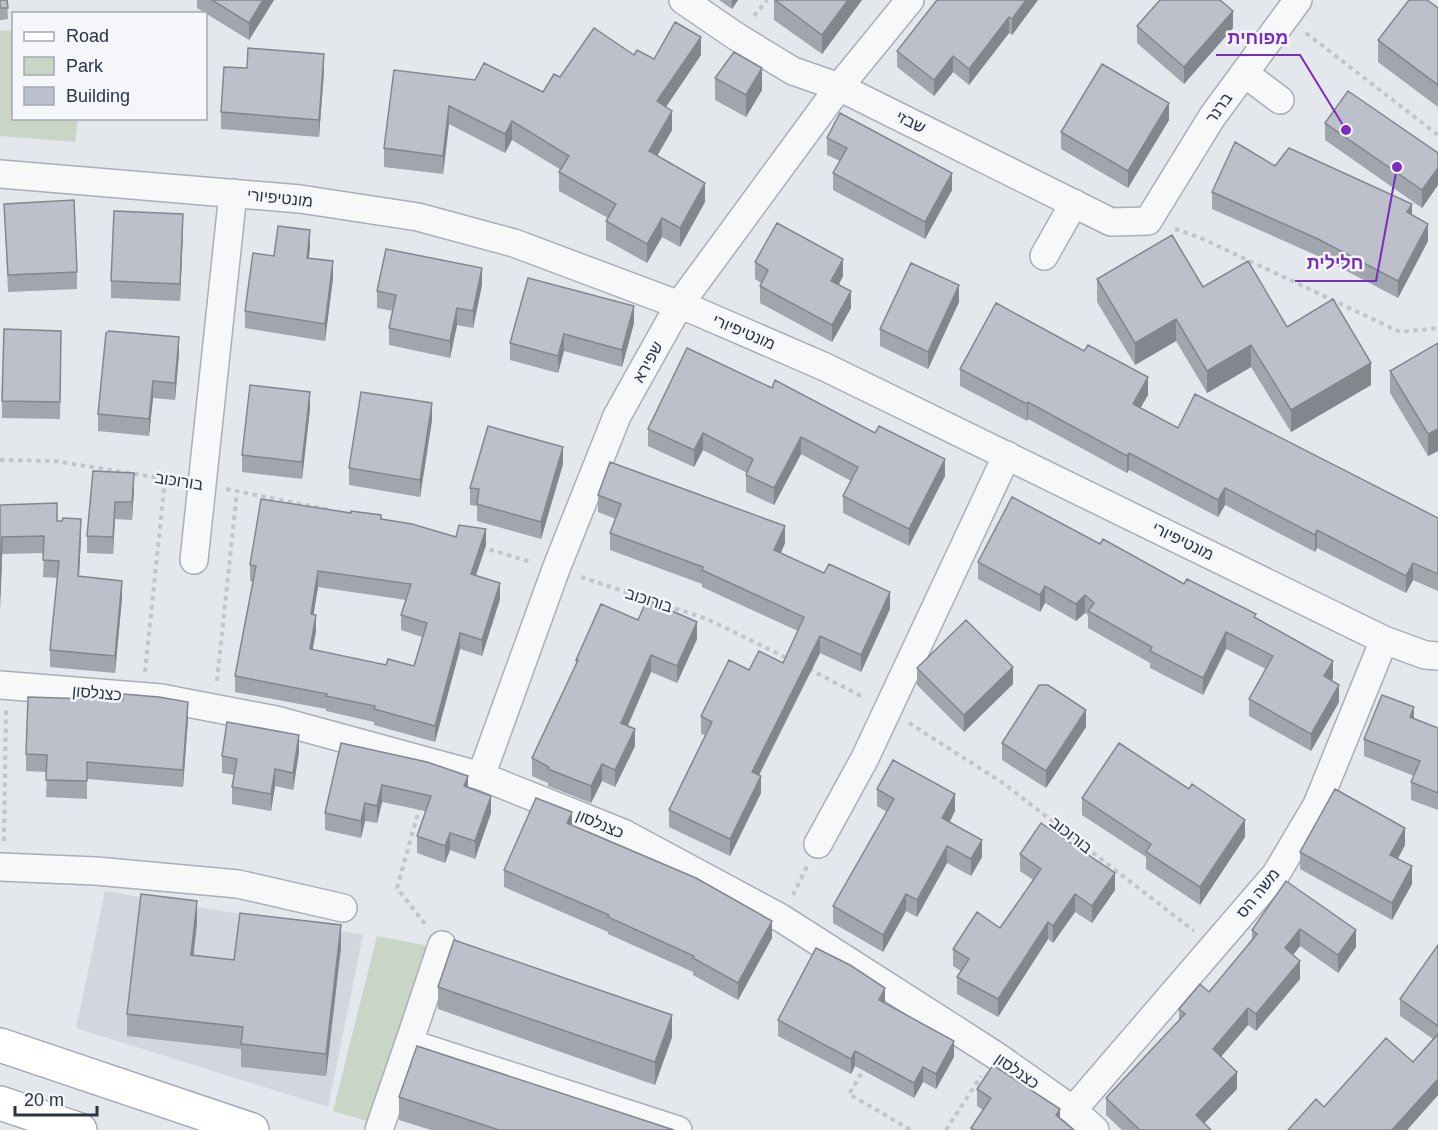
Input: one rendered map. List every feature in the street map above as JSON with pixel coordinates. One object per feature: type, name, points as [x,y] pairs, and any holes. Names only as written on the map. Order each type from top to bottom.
[{"type":"main road","points":[[0,1045],[252,1130]]},
{"type":"main road","points":[[0,1103],[80,1130]]},
{"type":"street","name":"שבזי","points":[[683,0],[737,38],[793,71],[839,87],[1111,222],[1148,221]]},
{"type":"street","name":"שפירא","points":[[481,776],[556,569],[617,416],[679,305],[839,87],[910,0]]},
{"type":"street","name":"ברנר","points":[[1148,221],[1212,117],[1292,8]]},
{"type":"street","points":[[1244,73],[1280,100]]},
{"type":"street","name":"מונטיפיורי","points":[[0,174],[300,199],[418,217],[514,243],[679,305],[825,367],[1384,640],[1425,655],[1438,656]]},
{"type":"street","points":[[194,560],[233,194]]},
{"type":"street","points":[[1044,256],[1074,203]]},
{"type":"street","points":[[818,844],[888,710],[1007,456]]},
{"type":"street","name":"משה הס","points":[[1073,1110],[1276,874],[1317,805],[1384,640]]},
{"type":"street","name":"כצנלסון","points":[[3,685],[142,697],[276,720],[481,776],[623,833],[781,918],[995,1056],[1073,1110],[1095,1130]]},
{"type":"street","points":[[2,867],[96,871],[238,884],[343,908]]},
{"type":"street","points":[[379,1130],[442,945]]},
{"type":"street","points":[[409,1043],[678,1130]]},
{"type":"path","points":[[1292,8],[1438,135]]},
{"type":"path","points":[[1148,221],[1201,238],[1400,332],[1438,328]]},
{"type":"path","name":"בורוכוב","points":[[0,460],[55,461],[202,484],[341,512]]},
{"type":"path","points":[[142,697],[165,479]]},
{"type":"path","points":[[214,708],[237,491]]},
{"type":"path","name":"בורוכוב","points":[[477,546],[556,569],[707,619],[790,660]]},
{"type":"path","name":"בורוכוב","points":[[801,665],[888,710],[1004,783],[1214,946]]},
{"type":"path","points":[[2,867],[3,685]]},
{"type":"path","points":[[432,762],[397,888],[442,945]]},
{"type":"path","points":[[781,918],[818,844]]},
{"type":"path","points":[[946,1130],[995,1056]]},
{"type":"path","points":[[872,1057],[849,1094],[910,1130]]},
{"type":"shaded area","points":[[105,891],[363,935],[328,1107],[76,1028]]},
{"type":"green space","points":[[12,30],[12,120],[78,120],[75,142],[0,136],[0,31]]},
{"type":"green space","points":[[377,936],[429,946],[367,1121],[333,1111]]},
{"type":"building","points":[[0,0],[7,0],[8,8],[0,8]]},
{"type":"building","points":[[212,0],[263,0],[249,23]]},
{"type":"building","points":[[775,0],[848,0],[822,35]]},
{"type":"building","points":[[937,0],[1026,0],[1012,19],[1009,17],[969,69],[953,56],[934,80],[897,51]]},
{"type":"building","points":[[1160,0],[1220,0],[1233,11],[1184,67],[1137,26]]},
{"type":"building","points":[[1409,0],[1427,0],[1438,8],[1438,85],[1378,40]]},
{"type":"building","points":[[675,22],[701,37],[657,101],[672,111],[649,151],[705,183],[680,228],[662,218],[647,244],[606,221],[616,204],[559,172],[569,156],[512,121],[505,134],[449,106],[443,156],[384,148],[394,70],[475,80],[484,63],[543,92],[554,74],[560,77],[594,28],[634,55],[637,50],[654,59]]},
{"type":"building","points":[[248,48],[324,54],[319,120],[221,112],[224,67],[247,68]]},
{"type":"building","points":[[734,52],[762,68],[746,95],[715,78]]},
{"type":"building","points":[[1102,64],[1169,103],[1128,171],[1061,132]]},
{"type":"building","points":[[1348,91],[1438,153],[1438,168],[1422,190],[1325,123]]},
{"type":"building","points":[[840,113],[952,173],[925,222],[833,173],[847,148],[827,138]]},
{"type":"building","points":[[1235,142],[1275,166],[1289,148],[1412,204],[1407,212],[1428,224],[1398,281],[1318,239],[1212,192]]},
{"type":"building","points":[[74,200],[77,272],[8,275],[4,204]]},
{"type":"building","points":[[114,211],[183,214],[180,284],[111,281]]},
{"type":"building","points":[[777,223],[843,259],[831,281],[851,291],[832,325],[760,286],[768,270],[755,262]]},
{"type":"building","points":[[278,226],[310,230],[307,258],[333,261],[325,324],[245,311],[253,253],[274,256]]},
{"type":"building","points":[[1172,235],[1203,287],[1248,261],[1287,327],[1333,299],[1371,363],[1291,410],[1251,345],[1207,371],[1176,319],[1135,343],[1097,279]]},
{"type":"building","points":[[386,249],[482,268],[473,311],[457,308],[450,341],[389,328],[396,295],[377,291]]},
{"type":"building","points":[[911,263],[959,285],[928,352],[880,329]]},
{"type":"building","points":[[528,278],[634,306],[622,350],[564,334],[558,356],[510,343]]},
{"type":"building","points":[[996,303],[1084,351],[1088,345],[1148,377],[1133,404],[1178,428],[1195,394],[1438,518],[1438,574],[1413,563],[1406,576],[1317,530],[1315,535],[1225,488],[1218,500],[1129,453],[1127,456],[1028,402],[1027,404],[960,369]]},
{"type":"building","points":[[4,329],[61,331],[60,402],[2,401]]},
{"type":"building","points":[[109,331],[179,337],[175,383],[153,381],[149,419],[98,414],[106,333]]},
{"type":"building","points":[[1438,343],[1438,429],[1428,434],[1390,371]]},
{"type":"building","points":[[687,348],[772,388],[775,380],[875,433],[879,426],[945,459],[909,529],[843,496],[858,467],[801,437],[774,488],[746,475],[753,459],[703,433],[694,450],[648,429]]},
{"type":"building","points":[[250,385],[310,392],[302,462],[242,455]]},
{"type":"building","points":[[361,392],[432,403],[420,480],[349,468]]},
{"type":"building","points":[[488,426],[563,447],[541,522],[477,504],[479,489],[470,488]]},
{"type":"building","points":[[610,462],[785,526],[774,550],[824,573],[829,564],[890,592],[861,655],[820,636],[752,772],[761,776],[730,839],[669,810],[712,722],[701,716],[729,660],[749,670],[759,651],[783,663],[804,617],[702,570],[703,567],[610,533],[621,504],[598,495]]},
{"type":"building","points":[[93,471],[134,473],[132,502],[115,502],[113,537],[87,536]]},
{"type":"building","points":[[1012,497],[1100,544],[1103,539],[1184,584],[1187,579],[1256,614],[1254,617],[1333,661],[1324,676],[1339,685],[1311,734],[1249,699],[1273,656],[1226,632],[1203,678],[1150,651],[1152,647],[1088,611],[1094,603],[1085,595],[1076,604],[1045,586],[1040,595],[978,562]]},
{"type":"building","points":[[261,499],[351,513],[351,511],[381,515],[381,519],[412,524],[456,537],[459,525],[486,529],[471,574],[500,583],[482,640],[460,633],[435,726],[374,709],[375,706],[326,696],[327,694],[235,676],[256,566],[250,565]],"holes":[[[318,571],[411,584],[401,615],[427,623],[414,666],[388,659],[386,665],[310,649],[316,615],[311,614]]]},
{"type":"building","points":[[57,503],[57,521],[62,521],[63,518],[81,519],[78,576],[122,581],[115,656],[50,650],[59,561],[43,560],[44,536],[2,537],[0,595],[0,505]]},
{"type":"building","points":[[647,600],[697,622],[677,666],[651,655],[621,723],[635,729],[615,770],[602,764],[591,786],[548,769],[549,767],[532,758],[578,660],[576,660],[601,604],[638,620]]},
{"type":"building","points":[[966,620],[1013,667],[964,715],[917,668]]},
{"type":"building","points":[[1039,685],[1048,685],[1086,710],[1046,771],[1002,743]]},
{"type":"building","points":[[123,694],[188,702],[183,770],[87,762],[87,781],[46,780],[47,755],[26,754],[28,697],[123,700]]},
{"type":"building","points":[[1382,695],[1414,707],[1410,717],[1438,728],[1438,793],[1411,782],[1420,761],[1364,739]]},
{"type":"building","points":[[227,722],[299,735],[293,773],[275,769],[271,794],[232,787],[237,759],[222,756]]},
{"type":"building","points":[[341,743],[427,762],[468,776],[464,786],[491,796],[475,841],[450,833],[445,846],[417,836],[431,796],[382,785],[377,806],[365,803],[361,821],[325,813]]},
{"type":"building","points":[[1119,743],[1189,789],[1192,784],[1245,820],[1200,887],[1146,852],[1151,844],[1082,798]]},
{"type":"building","points":[[893,760],[955,794],[942,818],[982,840],[971,859],[947,846],[917,900],[906,894],[883,935],[833,906],[894,799],[877,789]]},
{"type":"building","points":[[1335,789],[1405,828],[1390,855],[1412,866],[1392,903],[1300,852]]},
{"type":"building","points":[[536,798],[572,812],[567,823],[696,878],[772,921],[738,983],[693,958],[694,956],[608,917],[609,915],[504,870]]},
{"type":"building","points":[[1041,823],[1115,873],[1092,906],[1075,894],[1053,926],[1048,922],[998,999],[957,977],[969,959],[953,949],[977,912],[1000,928],[1041,869],[1020,854]]},
{"type":"building","points":[[1286,881],[1356,930],[1338,955],[1300,929],[1285,948],[1300,961],[1256,1014],[1248,1008],[1213,1049],[1237,1072],[1196,1115],[1211,1130],[1140,1130],[1106,1098],[1185,1014],[1179,1009],[1200,984],[1209,992],[1257,934],[1252,930]]},
{"type":"building","points":[[141,894],[197,901],[191,955],[234,960],[240,913],[341,925],[326,1054],[241,1044],[243,1027],[127,1014]]},
{"type":"building","points":[[454,940],[672,1015],[655,1062],[438,987]]},
{"type":"building","points":[[1438,945],[1438,1026],[1400,999]]},
{"type":"building","points":[[816,948],[850,965],[885,988],[879,1000],[954,1041],[936,1074],[923,1067],[914,1083],[855,1051],[851,1059],[778,1020]]},
{"type":"building","points":[[1438,1034],[1438,1079],[1392,1130],[1288,1130],[1316,1099],[1324,1107],[1386,1038],[1413,1062]]},
{"type":"building","points":[[417,1046],[674,1130],[499,1130],[399,1097]]},
{"type":"building","points":[[993,1065],[1060,1109],[1056,1115],[1074,1130],[975,1130],[971,1128],[991,1098],[977,1089]]},
{"type":"place","name":"מפוחית","points":[[1346,130]]},
{"type":"place","name":"חלילית","points":[[1397,167]]}]
